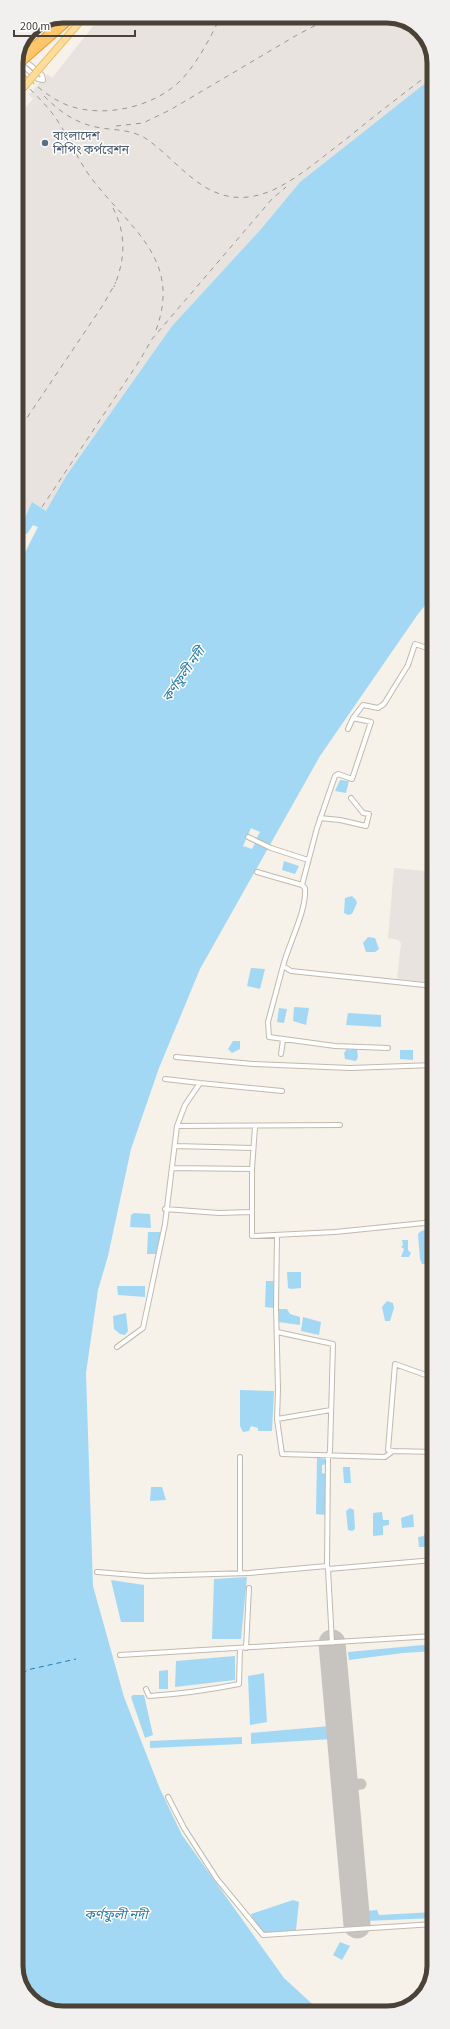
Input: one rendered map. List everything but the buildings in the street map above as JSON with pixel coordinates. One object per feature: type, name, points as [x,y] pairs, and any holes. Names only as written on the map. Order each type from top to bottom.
[{"type":"highway","points":[[23,61],[66,23]]},
{"type":"highway","points":[[25,53],[44,38],[58,24]]},
{"type":"main road","points":[[23,88],[79,23]]},
{"type":"street","points":[[23,62],[42,75],[43,80]]},
{"type":"street","points":[[348,728],[353,718],[363,705],[378,708],[384,704],[408,665],[415,644],[427,648]]},
{"type":"street","points":[[302,885],[320,818],[335,776],[338,774],[352,779],[371,722],[353,718]]},
{"type":"street","points":[[320,818],[340,820],[366,826],[368,814],[363,813],[351,798]]},
{"type":"street","points":[[248,837],[271,848],[308,860]]},
{"type":"street","points":[[257,872],[302,885],[305,889],[305,896],[297,927],[288,946],[268,1022],[269,1037],[335,1046],[388,1048]]},
{"type":"street","points":[[283,966],[291,971],[427,985]]},
{"type":"street","points":[[281,1054],[283,1040]]},
{"type":"street","points":[[176,1057],[253,1064],[350,1068],[427,1065]]},
{"type":"street","points":[[165,1079],[282,1091]]},
{"type":"street","points":[[117,1347],[143,1328],[165,1224],[165,1209],[177,1126],[185,1105],[200,1083]]},
{"type":"street","points":[[177,1126],[255,1127],[340,1125]]},
{"type":"street","points":[[255,1127],[252,1169],[252,1236],[277,1236],[407,1226],[427,1223]]},
{"type":"street","points":[[175,1146],[254,1148]]},
{"type":"street","points":[[172,1168],[252,1169]]},
{"type":"street","points":[[165,1209],[219,1213],[252,1212]]},
{"type":"street","points":[[277,1236],[277,1419],[282,1454],[385,1457],[393,1451]]},
{"type":"street","points":[[277,1332],[333,1344],[330,1452],[328,1456],[327,1567],[332,1643]]},
{"type":"street","points":[[427,1375],[395,1364],[388,1450],[427,1452]]},
{"type":"street","points":[[277,1419],[331,1410]]},
{"type":"street","points":[[240,1457],[240,1573]]},
{"type":"street","points":[[97,1572],[147,1576],[240,1573],[427,1560]]},
{"type":"street","points":[[246,1648],[249,1588]]},
{"type":"street","points":[[120,1655],[427,1636]]},
{"type":"street","points":[[146,1689],[149,1696],[169,1695],[202,1692],[239,1684],[240,1648]]},
{"type":"street","points":[[168,1797],[184,1828],[217,1879],[262,1935],[427,1924]]},
{"type":"shaded area","points":[[95,23],[389,23],[402,26],[417,37],[425,50],[427,63],[427,82],[300,182],[261,229],[172,326],[66,476],[46,512],[32,503],[23,523],[23,110],[33,99],[29,95],[47,74],[52,78]]},
{"type":"shaded area","points":[[394,868],[427,871],[427,982],[397,979],[401,943],[398,940],[388,938]]},
{"type":"water","name":"কর্ণফুলী নদী","points":[[427,82],[427,603],[320,756],[200,969],[159,1068],[131,1149],[108,1256],[98,1290],[86,1373],[93,1586],[124,1697],[160,1789],[182,1835],[284,1978],[314,2006],[53,2005],[37,1996],[28,1986],[23,1966],[23,522],[32,502],[46,511],[66,476],[172,326],[261,229],[300,182]]},
{"type":"water","points":[[340,780],[349,781],[346,793],[335,791]]},
{"type":"water","points":[[284,861],[299,866],[295,874],[282,870]]},
{"type":"water","points":[[352,896],[357,903],[352,914],[348,915],[344,913],[345,898]]},
{"type":"water","points":[[368,937],[375,938],[379,949],[375,952],[366,952],[363,943]]},
{"type":"water","points":[[251,968],[265,969],[260,989],[247,986]]},
{"type":"water","points":[[294,1007],[309,1008],[306,1025],[293,1021]]},
{"type":"water","points":[[279,1008],[287,1009],[284,1023],[277,1022]]},
{"type":"water","points":[[348,1013],[381,1015],[381,1027],[346,1025]]},
{"type":"water","points":[[233,1041],[240,1041],[240,1049],[232,1053],[228,1049]]},
{"type":"water","points":[[353,1048],[357,1049],[358,1057],[356,1061],[345,1059],[344,1053],[347,1049],[351,1050]]},
{"type":"water","points":[[400,1050],[413,1050],[413,1060],[400,1059]]},
{"type":"water","points":[[134,1213],[150,1214],[151,1228],[130,1227],[131,1215]]},
{"type":"water","points":[[427,1230],[427,1264],[422,1264],[420,1259],[418,1234],[421,1231]]},
{"type":"water","points":[[148,1232],[161,1232],[156,1254],[147,1254]]},
{"type":"water","points":[[402,1240],[408,1240],[408,1250],[411,1253],[409,1257],[401,1257],[404,1249],[401,1247],[403,1245]]},
{"type":"water","points":[[287,1272],[301,1272],[301,1288],[288,1288]]},
{"type":"water","points":[[266,1281],[275,1281],[274,1308],[265,1307]]},
{"type":"water","points":[[117,1286],[145,1286],[145,1297],[118,1295]]},
{"type":"water","points":[[387,1301],[393,1303],[394,1308],[390,1321],[385,1321],[382,1307]]},
{"type":"water","points":[[278,1309],[287,1309],[290,1314],[300,1317],[300,1325],[278,1322]]},
{"type":"water","points":[[126,1313],[128,1331],[125,1335],[120,1334],[114,1329],[113,1316]]},
{"type":"water","points":[[303,1317],[321,1322],[319,1335],[301,1331]]},
{"type":"water","points":[[240,1390],[274,1391],[272,1431],[258,1431],[258,1428],[251,1426],[249,1431],[243,1432],[240,1426]]},
{"type":"water","points":[[317,1458],[327,1459],[328,1464],[322,1465],[322,1473],[326,1474],[326,1515],[316,1514]]},
{"type":"water","points":[[343,1467],[350,1467],[351,1483],[344,1483]]},
{"type":"water","points":[[151,1487],[162,1487],[166,1500],[150,1501]]},
{"type":"water","points":[[350,1508],[354,1510],[355,1529],[352,1531],[348,1530],[346,1511]]},
{"type":"water","points":[[382,1512],[383,1520],[389,1520],[389,1525],[383,1526],[383,1535],[373,1536],[373,1513]]},
{"type":"water","points":[[413,1514],[414,1527],[402,1528],[401,1518]]},
{"type":"water","points":[[427,1533],[427,1547],[419,1547],[418,1537],[424,1536],[424,1534]]},
{"type":"water","points":[[247,1577],[241,1639],[212,1639],[214,1579]]},
{"type":"water","points":[[111,1580],[144,1585],[144,1622],[121,1622]]},
{"type":"water","points":[[427,1645],[427,1651],[349,1660],[348,1652]]},
{"type":"water","points":[[235,1656],[235,1680],[175,1687],[176,1661]]},
{"type":"water","points":[[168,1670],[168,1689],[159,1689],[159,1671]]},
{"type":"water","points":[[264,1673],[267,1722],[250,1725],[248,1676]]},
{"type":"water","points":[[133,1695],[144,1695],[153,1735],[145,1738],[131,1697]]},
{"type":"water","points":[[330,1726],[332,1739],[251,1744],[251,1733]]},
{"type":"water","points":[[242,1737],[242,1744],[150,1748],[150,1741]]},
{"type":"water","points":[[293,1900],[299,1902],[296,1930],[266,1933],[258,1928],[251,1914]]},
{"type":"water","points":[[377,1910],[379,1915],[427,1912],[427,1918],[366,1921],[367,1911]]},
{"type":"water","points":[[340,1942],[350,1946],[342,1960],[333,1955]]},
{"type":"pier","points":[[33,525],[38,527],[23,556],[23,542],[26,536],[23,535],[23,532],[27,534]]},
{"type":"pier","points":[[251,828],[260,832],[256,839],[270,849],[255,843],[252,849],[243,846]]},
{"type":"ferry route","points":[[23,1674],[27,1670],[76,1659]]},
{"type":"taxiway","points":[[345,1786],[361,1784]]},
{"type":"runway","points":[[332,1643],[357,1925]]},
{"type":"railway","points":[[23,74],[46,93],[67,105],[97,111],[129,108],[159,96],[172,88],[183,78],[199,56],[217,23]]},
{"type":"railway","points":[[116,126],[143,123],[170,110],[320,23]]},
{"type":"railway","points":[[44,96],[63,113],[84,124],[140,135],[155,145],[201,185],[229,197],[242,197],[255,196],[273,190],[292,180],[427,76]]},
{"type":"railway","points":[[23,82],[53,114],[89,175],[134,228],[147,245],[157,263],[162,282],[162,305],[156,330]]},
{"type":"railway","points":[[42,507],[140,360],[152,339],[272,199],[286,187]]},
{"type":"railway","points":[[113,208],[121,228],[123,248],[118,277],[114,287]]},
{"type":"railway","points":[[23,424],[103,305],[116,282]]},
{"type":"place","name":"বাংলাদেশ শিপিং কর্পরেশন","points":[[45,143]]}]
